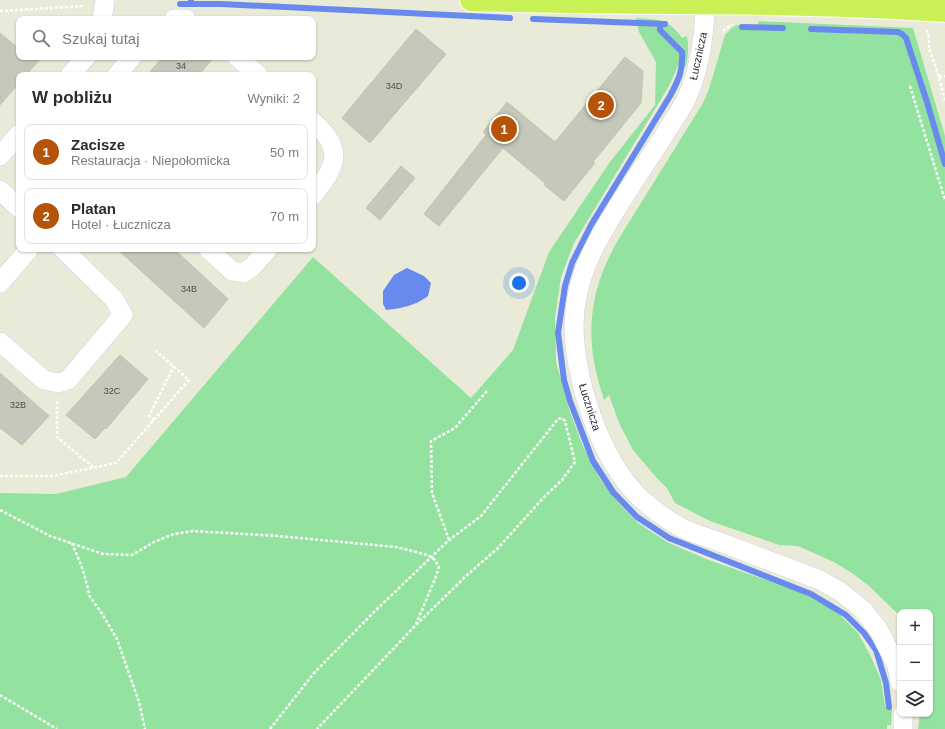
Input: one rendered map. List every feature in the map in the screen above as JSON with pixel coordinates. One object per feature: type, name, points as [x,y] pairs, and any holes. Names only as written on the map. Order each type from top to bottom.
[{"type":"main road","points":[[471,0],[522,2],[706,1],[798,4],[933,12]]},
{"type":"street","name":"Łucznicza","points":[[706,1],[704,31],[698,69],[688,97],[604,229],[582,275],[578,291],[574,326],[576,358],[582,384],[596,428],[604,447],[621,475],[634,492],[651,508],[681,527],[820,580],[841,592],[863,610],[878,629],[897,666],[900,681]]},
{"type":"street","points":[[73,72],[83,60]]},
{"type":"street","points":[[120,72],[130,60]]},
{"type":"street","points":[[240,60],[254,72]]},
{"type":"street","points":[[316,125],[331,142],[334,153],[334,163],[326,180],[316,192]]},
{"type":"street","points":[[0,156],[16,137]]},
{"type":"street","points":[[0,190],[16,205]]},
{"type":"street","points":[[0,283],[27,252]]},
{"type":"street","points":[[0,342],[44,380],[58,383],[68,380],[123,315],[114,299],[66,252]]},
{"type":"street","points":[[211,252],[232,271],[243,273],[252,267],[265,252]]},
{"type":"street","points":[[903,717],[903,729]]},
{"type":"path","points":[[0,11],[104,8]]},
{"type":"path","points":[[933,12],[926,29],[928,32],[929,48],[939,76],[945,101]]},
{"type":"path","points":[[721,37],[723,32]]},
{"type":"path","points":[[939,76],[945,76]]},
{"type":"path","points":[[910,86],[945,200]]},
{"type":"path","points":[[0,476],[53,476],[116,463],[189,380],[156,351]]},
{"type":"path","points":[[154,420],[149,416],[174,366]]},
{"type":"path","points":[[58,383],[57,437],[94,468]]},
{"type":"path","points":[[449,540],[432,493],[431,441],[455,428],[487,391]]},
{"type":"path","points":[[270,729],[314,673],[375,611],[449,540],[481,516],[558,419],[562,418],[565,421],[575,462],[562,480],[545,496],[498,548],[466,576],[415,626],[317,729]]},
{"type":"path","points":[[0,510],[50,536],[103,554],[132,555],[154,542],[174,534],[193,531],[278,536],[396,547],[428,555],[432,557],[439,567],[415,626]]},
{"type":"path","points":[[72,543],[83,570],[90,597],[117,639],[139,702],[145,729]]},
{"type":"path","points":[[0,695],[57,729]]},
{"type":"green space","points":[[636,18],[662,21],[677,31],[682,38],[687,36],[687,63],[686,66],[678,66],[669,86],[574,243],[561,277],[555,318],[556,362],[570,412],[583,446],[600,479],[619,503],[638,523],[667,542],[706,559],[798,591],[824,604],[839,614],[858,633],[871,657],[881,680],[885,707],[892,708],[891,725],[887,725],[887,729],[0,729],[0,493],[56,494],[126,477],[313,257],[471,398],[513,350],[549,252],[610,162],[655,105],[656,62],[639,32]]},
{"type":"green space","points":[[759,21],[913,28],[945,136],[945,729],[918,729],[920,717],[933,717],[933,609],[897,609],[897,613],[868,585],[834,562],[798,546],[779,545],[710,521],[675,503],[667,488],[633,450],[619,423],[609,395],[604,400],[598,378],[591,336],[594,303],[603,271],[618,240],[703,103],[709,89],[725,35],[733,27],[738,25],[757,25]]},
{"type":"water","points":[[407,268],[424,276],[431,283],[428,296],[408,306],[386,310],[383,304],[383,291],[394,275]]},
{"type":"building","points":[[416,29],[446,54],[370,143],[342,118]]},
{"type":"building","points":[[0,33],[16,46],[16,60],[39,60],[29,72],[16,72],[16,86],[0,105]]},
{"type":"building","points":[[625,57],[643,71],[641,103],[593,162],[595,163],[564,201],[503,148],[439,226],[424,214],[486,135],[483,132],[507,102],[555,142]]},
{"type":"building","points":[[160,60],[212,60],[202,72],[150,72]]},
{"type":"building","points":[[401,166],[415,178],[380,220],[366,208]]},
{"type":"building","points":[[120,252],[177,252],[228,299],[204,328]]},
{"type":"building","points":[[120,355],[148,379],[106,429],[105,428],[95,439],[66,415]]},
{"type":"building","points":[[0,373],[49,416],[22,445],[0,428]]},
{"type":"waterway","points":[[180,4],[191,4],[191,0]]},
{"type":"waterway","points":[[191,4],[221,4],[510,18]]},
{"type":"waterway","points":[[533,19],[665,24]]},
{"type":"waterway","points":[[660,24],[660,30],[682,52],[682,64],[678,80],[670,96],[591,225],[572,263],[565,286],[558,333],[564,380],[570,401],[593,461],[613,492],[637,517],[669,538],[811,594],[846,615],[864,633],[876,650],[886,683],[889,707]]},
{"type":"waterway","points":[[742,27],[783,28]]},
{"type":"waterway","points":[[811,29],[898,32],[906,38],[945,164]]},
{"type":"place","name":"Platan","points":[[601,105]]},
{"type":"place","name":"Zacisze","points":[[504,129]]}]
